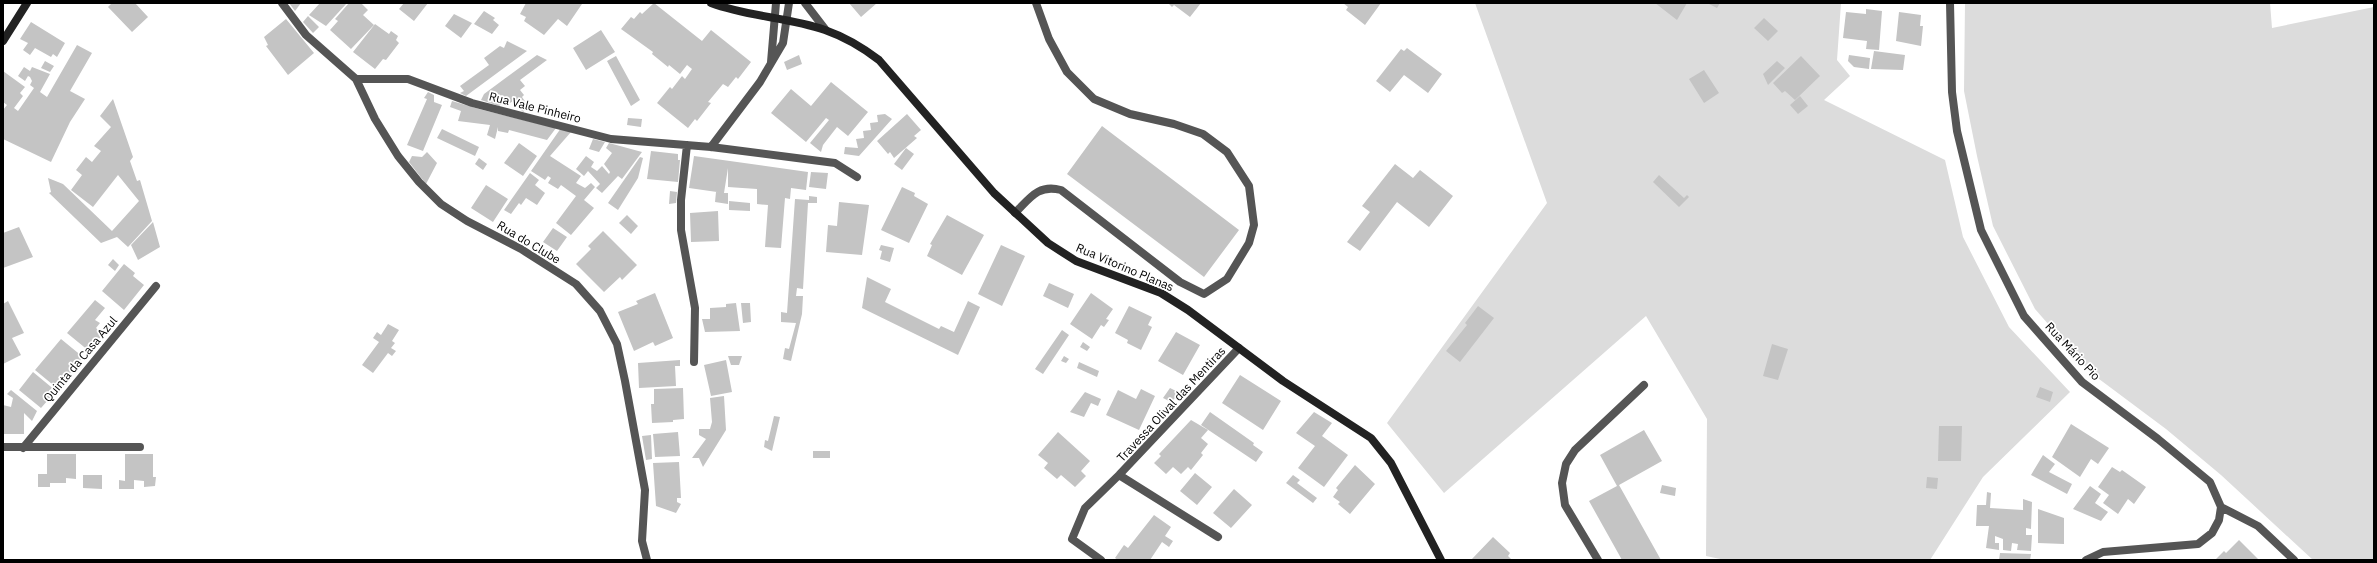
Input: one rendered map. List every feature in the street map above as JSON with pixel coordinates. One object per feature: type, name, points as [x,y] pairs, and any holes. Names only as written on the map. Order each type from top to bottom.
[{"type":"street","points":[[3,41],[27,3]]},
{"type":"street","name":"Rua do Clube","points":[[282,3],[306,35],[356,79],[375,119],[394,150],[419,182],[441,204],[467,221],[521,249],[576,284],[600,312],[617,344],[625,381],[644,490],[642,540],[647,560]]},
{"type":"street","name":"Rua Vitorino Planas","points":[[711,3],[728,9],[825,29],[857,44],[879,60],[967,164],[994,193],[1048,243],[1076,261],[1161,293],[1283,381],[1371,438],[1391,463],[1441,560]]},
{"type":"street","points":[[728,9],[735,3]]},
{"type":"street","points":[[771,63],[776,3]]},
{"type":"street","points":[[711,147],[760,82],[783,43],[789,3]]},
{"type":"street","name":"Rua Vitorino Planas","points":[[805,3],[825,29]]},
{"type":"street","points":[[1015,213],[1038,191],[1049,187],[1060,190],[1180,282],[1204,294],[1227,279],[1249,243],[1254,225],[1249,186],[1227,152],[1203,134],[1174,124],[1130,114],[1094,99],[1067,72],[1049,39],[1036,3]]},
{"type":"street","points":[[1942,3],[1948,12]]},
{"type":"street","name":"Rua Mário Pio","points":[[1950,3],[1948,12],[1952,92],[1956,123],[1981,230],[2024,316],[2082,382],[2158,439],[2210,482],[2221,507]]},
{"type":"street","name":"Rua Vale Pinheiro","points":[[356,79],[408,79],[472,103],[611,139],[711,147],[835,164],[857,177]]},
{"type":"street","points":[[687,145],[681,200],[681,230],[695,308],[694,362]]},
{"type":"street","name":"Quinta da Casa Azul","points":[[23,448],[156,286]]},
{"type":"street","name":"Travessa Olival das Mentiras","points":[[1101,560],[1072,539],[1085,508],[1119,476],[1239,348]]},
{"type":"street","points":[[1598,560],[1565,505],[1562,483],[1566,464],[1575,450],[1644,385]]},
{"type":"street","points":[[3,447],[140,447]]},
{"type":"street","name":"Travessa Olival das Mentiras","points":[[1119,476],[1218,537]]},
{"type":"street","points":[[2086,560],[2103,552],[2198,544],[2212,533],[2219,520],[2221,507],[2258,526],[2294,560]]},
{"type":"shaded area","points":[[1475,3],[1841,3],[1837,60],[1850,76],[1824,100],[1945,160],[1963,237],[2009,327],[2070,392],[1983,477],[1930,560],[1725,560],[1706,556],[1707,419],[1646,316],[1444,493],[1387,423],[1547,203]]},
{"type":"shaded area","points":[[1965,3],[2270,3],[2272,28],[2374,7],[2374,560],[2313,560],[2221,475],[2166,429],[2091,373],[2035,309],[1993,226],[1964,91]]},
{"type":"building","points":[[112,3],[135,3],[148,17],[132,32],[108,7]]},
{"type":"building","points":[[289,3],[301,3],[295,11]]},
{"type":"building","points":[[320,3],[347,3],[326,26],[309,15]]},
{"type":"building","points":[[349,3],[361,3],[368,10],[363,15],[374,25],[351,49],[330,30],[338,21],[335,19]]},
{"type":"building","points":[[404,3],[428,3],[414,21],[399,9]]},
{"type":"building","points":[[526,3],[582,4],[567,26],[558,19],[544,35],[524,21],[526,17],[520,14]]},
{"type":"building","points":[[654,3],[702,41],[711,30],[751,62],[738,79],[736,77],[728,87],[723,84],[708,102],[711,103],[697,121],[695,119],[688,128],[657,103],[670,87],[672,89],[682,76],[685,79],[692,69],[687,65],[680,74],[669,65],[668,67],[652,54],[653,52],[621,29],[631,17],[634,19],[640,12],[642,14]]},
{"type":"building","points":[[849,3],[877,3],[861,17]]},
{"type":"building","points":[[1168,3],[1201,3],[1190,17],[1174,5],[1172,7]]},
{"type":"building","points":[[1343,3],[1381,3],[1365,25],[1346,10],[1348,7]]},
{"type":"building","points":[[1655,3],[1687,3],[1677,20]]},
{"type":"building","points":[[1707,3],[1720,3],[1717,8]]},
{"type":"building","points":[[1866,9],[1882,11],[1879,50],[1866,49],[1867,41],[1843,38],[1846,12],[1866,14]]},
{"type":"building","points":[[484,11],[495,18],[493,20],[499,25],[492,34],[474,24]]},
{"type":"building","points":[[1899,12],[1921,15],[1920,26],[1923,26],[1921,46],[1896,41]]},
{"type":"building","points":[[454,14],[472,23],[461,38],[445,26]]},
{"type":"building","points":[[308,16],[319,27],[313,33],[303,22]]},
{"type":"building","points":[[1764,18],[1778,31],[1768,41],[1754,28]]},
{"type":"building","points":[[286,19],[314,53],[288,75],[266,46],[268,45],[264,37]]},
{"type":"building","points":[[31,22],[65,43],[57,57],[53,54],[51,57],[35,48],[30,55],[23,50],[28,43],[20,39]]},
{"type":"building","points":[[375,24],[389,34],[391,31],[398,36],[396,40],[399,43],[386,60],[383,59],[375,69],[353,52]]},
{"type":"building","points":[[601,30],[615,52],[586,70],[573,48]]},
{"type":"building","points":[[507,41],[527,51],[466,96],[460,93],[464,91],[460,86],[489,65],[484,58],[500,46],[504,48]]},
{"type":"building","points":[[77,45],[92,53],[70,91],[85,99],[70,122],[51,162],[3,139],[3,110],[7,105],[3,102],[3,71],[25,87],[20,93],[23,96],[14,108],[18,111],[34,88],[30,85],[32,81],[30,77],[28,76],[25,81],[18,76],[24,67],[30,71],[32,67],[50,74],[40,92],[47,97]]},
{"type":"building","points":[[1407,48],[1442,74],[1428,93],[1404,75],[1390,92],[1376,81],[1401,49],[1404,51]]},
{"type":"building","points":[[1874,51],[1905,55],[1903,70],[1871,69]]},
{"type":"building","points":[[537,55],[547,60],[520,80],[525,86],[520,90],[524,95],[522,97],[529,107],[523,112],[513,101],[510,103],[507,100],[499,106],[481,100],[484,94]]},
{"type":"building","points":[[799,55],[802,64],[787,70],[784,62]]},
{"type":"building","points":[[1849,55],[1870,58],[1869,69],[1854,67],[1848,61]]},
{"type":"building","points":[[616,56],[640,100],[631,106],[607,61]]},
{"type":"building","points":[[1801,56],[1820,76],[1795,100],[1785,91],[1782,93],[1773,83]]},
{"type":"building","points":[[45,61],[54,66],[50,72],[41,68]]},
{"type":"building","points":[[1777,61],[1785,68],[1768,85],[1763,74]]},
{"type":"building","points":[[1704,70],[1719,93],[1704,103],[1689,79]]},
{"type":"building","points":[[831,82],[868,112],[848,136],[837,127],[823,145],[821,152],[810,143],[829,120],[826,118],[806,142],[771,113],[791,89],[811,106]]},
{"type":"building","points":[[428,92],[434,95],[434,102],[442,105],[423,151],[407,145],[427,99],[424,98]]},
{"type":"building","points":[[1800,96],[1808,106],[1798,114],[1790,105]]},
{"type":"building","points":[[113,99],[133,157],[130,161],[137,181],[140,180],[152,221],[128,247],[117,237],[101,243],[49,193],[51,192],[48,178],[63,184],[112,231],[139,201],[118,175],[93,207],[71,190],[82,175],[76,170],[86,157],[92,162],[101,151],[94,146],[111,127],[100,116]]},
{"type":"building","points":[[452,101],[556,128],[547,140],[509,130],[508,133],[498,131],[498,127],[495,139],[487,135],[490,125],[458,121],[461,111],[450,107]]},
{"type":"building","points":[[885,114],[892,119],[859,156],[844,154],[845,147],[858,148],[856,139],[864,138],[863,131],[871,130],[870,123],[878,122],[877,115]]},
{"type":"building","points":[[907,114],[921,130],[914,136],[917,138],[894,158],[890,152],[888,154],[877,141]]},
{"type":"building","points":[[628,118],[642,119],[641,127],[627,125]]},
{"type":"building","points":[[1102,126],[1239,230],[1204,277],[1067,174]]},
{"type":"building","points":[[561,128],[571,132],[550,156],[581,176],[576,183],[585,188],[591,183],[595,187],[584,200],[594,208],[571,235],[556,223],[576,196],[561,185],[558,189],[548,183],[551,178],[548,176],[545,180],[531,171]]},
{"type":"building","points":[[442,129],[479,147],[475,156],[437,138]]},
{"type":"building","points":[[593,139],[605,142],[599,152],[589,149]]},
{"type":"building","points":[[519,143],[537,156],[523,176],[504,163]]},
{"type":"building","points":[[609,143],[642,152],[622,179],[618,176],[602,193],[596,188],[600,184],[588,171],[584,176],[576,169],[586,156],[594,162],[591,167],[597,171],[602,166],[609,174],[610,172],[604,164],[612,153],[606,148]]},
{"type":"building","points":[[906,148],[914,154],[902,170],[894,164]]},
{"type":"building","points":[[651,151],[678,154],[678,160],[680,160],[678,182],[647,179]]},
{"type":"building","points":[[427,152],[437,163],[426,184],[409,162],[412,156],[422,157]]},
{"type":"building","points":[[694,156],[808,172],[806,190],[791,188],[790,199],[785,198],[781,248],[765,247],[768,205],[757,204],[757,189],[728,187],[728,168],[724,193],[689,188]]},
{"type":"building","points":[[640,157],[643,158],[638,178],[618,210],[608,203]]},
{"type":"building","points":[[479,158],[487,164],[483,170],[475,164]]},
{"type":"building","points":[[1395,164],[1413,178],[1420,170],[1453,196],[1429,227],[1397,202],[1360,251],[1347,242],[1370,212],[1362,206]]},
{"type":"building","points":[[811,172],[828,173],[826,189],[809,187]]},
{"type":"building","points":[[530,173],[539,180],[535,185],[545,193],[537,205],[526,198],[521,205],[519,203],[511,214],[504,210]]},
{"type":"building","points":[[1659,175],[1684,198],[1687,195],[1689,197],[1679,207],[1653,182]]},
{"type":"building","points":[[486,185],[508,199],[493,222],[471,208]]},
{"type":"building","points":[[902,187],[915,193],[914,196],[928,204],[909,243],[881,230]]},
{"type":"building","points":[[670,191],[677,192],[676,203],[669,204]]},
{"type":"building","points":[[716,192],[728,193],[728,204],[715,202]]},
{"type":"building","points":[[809,196],[817,197],[817,203],[808,203],[803,289],[797,288],[796,296],[803,296],[802,314],[791,361],[783,359],[785,348],[789,349],[796,323],[781,322],[781,312],[787,313],[795,199],[809,200]]},
{"type":"building","points":[[729,201],[750,203],[750,211],[729,210]]},
{"type":"building","points":[[839,202],[869,205],[862,255],[826,252],[828,225],[837,226]]},
{"type":"building","points":[[718,211],[719,241],[691,242],[690,213]]},
{"type":"building","points":[[627,215],[638,226],[631,234],[619,223]]},
{"type":"building","points":[[947,215],[984,235],[962,275],[927,256],[932,245],[930,244]]},
{"type":"building","points":[[153,222],[160,247],[138,260],[131,245]]},
{"type":"building","points":[[19,227],[33,257],[3,268],[3,233]]},
{"type":"building","points":[[553,228],[567,237],[557,251],[543,242]]},
{"type":"building","points":[[603,231],[637,265],[622,280],[620,277],[604,292],[576,264],[591,249],[588,246]]},
{"type":"building","points":[[881,245],[894,248],[890,262],[880,259],[882,251],[879,250]]},
{"type":"building","points":[[1001,245],[1025,256],[1002,306],[978,294]]},
{"type":"building","points":[[113,259],[119,265],[115,271],[108,265]]},
{"type":"building","points":[[124,264],[135,273],[133,276],[144,285],[124,310],[102,291]]},
{"type":"building","points":[[867,277],[891,289],[885,302],[939,329],[941,326],[954,332],[968,301],[980,307],[958,355],[862,308]]},
{"type":"building","points":[[1049,283],[1074,294],[1068,308],[1043,296]]},
{"type":"building","points":[[655,293],[673,338],[655,346],[653,342],[634,351],[618,312],[638,304],[636,301]]},
{"type":"building","points":[[1091,293],[1113,309],[1106,319],[1109,320],[1104,327],[1101,325],[1092,339],[1070,324]]},
{"type":"building","points":[[95,300],[105,308],[95,320],[100,323],[96,328],[103,334],[89,351],[67,333]]},
{"type":"building","points":[[8,301],[24,333],[12,338],[21,355],[3,364],[3,304]]},
{"type":"building","points":[[736,303],[740,331],[705,332],[702,319],[710,319],[710,308],[726,307],[726,304]]},
{"type":"building","points":[[741,303],[750,303],[751,322],[743,323]]},
{"type":"building","points":[[1129,306],[1152,317],[1148,325],[1152,327],[1141,350],[1127,343],[1128,340],[1115,333]]},
{"type":"building","points":[[1478,306],[1494,318],[1460,362],[1446,351],[1467,325],[1465,323]]},
{"type":"building","points":[[388,324],[399,330],[392,341],[395,343],[391,348],[396,351],[392,356],[388,353],[373,373],[362,365],[379,342],[373,338],[377,332],[381,335]]},
{"type":"building","points":[[1062,330],[1069,335],[1043,374],[1035,369]]},
{"type":"building","points":[[1176,332],[1200,345],[1183,375],[1158,361]]},
{"type":"building","points":[[61,339],[83,357],[58,389],[35,370]]},
{"type":"building","points":[[1083,342],[1090,347],[1087,351],[1080,347]]},
{"type":"building","points":[[1772,344],[1788,349],[1778,380],[1763,376]]},
{"type":"building","points":[[728,356],[742,356],[739,365],[731,365]]},
{"type":"building","points":[[1064,356],[1069,359],[1066,363],[1061,361]]},
{"type":"building","points":[[680,360],[680,366],[675,366],[676,386],[639,388],[638,363]]},
{"type":"building","points":[[726,360],[732,392],[711,396],[704,365]]},
{"type":"building","points":[[1079,362],[1099,371],[1097,377],[1077,368]]},
{"type":"building","points":[[33,372],[56,391],[41,408],[19,390]]},
{"type":"building","points":[[1240,375],[1281,401],[1263,430],[1222,403]]},
{"type":"building","points":[[2040,387],[2053,392],[2050,402],[2036,397]]},
{"type":"building","points":[[683,388],[684,419],[673,420],[673,422],[652,423],[651,404],[654,404],[654,389]]},
{"type":"building","points":[[1170,388],[1180,393],[1171,402],[1163,398]]},
{"type":"building","points":[[1141,389],[1155,396],[1139,430],[1106,415],[1118,390],[1136,399]]},
{"type":"building","points":[[11,390],[37,411],[32,421],[24,413],[24,434],[3,434],[3,405],[11,407],[13,398],[7,394]]},
{"type":"building","points":[[1085,392],[1101,399],[1098,406],[1091,403],[1084,417],[1070,412]]},
{"type":"building","points":[[724,396],[726,430],[703,467],[699,458],[692,458],[706,439],[699,435],[699,429],[710,429],[712,422],[710,398]]},
{"type":"building","points":[[1210,412],[1254,443],[1253,445],[1263,452],[1256,462],[1201,425]]},
{"type":"building","points":[[1314,412],[1332,423],[1322,436],[1348,455],[1324,487],[1298,468],[1315,446],[1296,433]]},
{"type":"building","points":[[774,416],[780,417],[772,451],[764,447],[765,440],[768,441]]},
{"type":"building","points":[[1191,420],[1208,430],[1201,438],[1208,444],[1201,453],[1203,455],[1191,470],[1188,467],[1181,474],[1173,467],[1166,474],[1154,463],[1161,456],[1159,454]]},
{"type":"building","points":[[2071,424],[2109,448],[2098,464],[2091,459],[2080,477],[2052,457]]},
{"type":"building","points":[[1939,426],[1962,426],[1961,461],[1938,461]]},
{"type":"building","points":[[1644,430],[1662,461],[1619,485],[1661,560],[1622,560],[1589,501],[1617,486],[1600,455]]},
{"type":"building","points":[[678,432],[680,456],[655,457],[653,434]]},
{"type":"building","points":[[1058,432],[1090,461],[1081,471],[1086,476],[1075,487],[1061,475],[1057,479],[1044,468],[1048,463],[1038,455]]},
{"type":"building","points":[[651,435],[652,459],[646,460],[642,436]]},
{"type":"building","points":[[813,451],[830,451],[830,458],[813,458]]},
{"type":"building","points":[[47,454],[76,454],[76,479],[66,478],[66,483],[50,483],[50,487],[38,487],[38,474],[47,474]]},
{"type":"building","points":[[125,454],[153,454],[153,477],[156,477],[155,486],[144,487],[144,481],[134,480],[134,489],[119,489],[119,480],[125,481]]},
{"type":"building","points":[[2043,455],[2055,464],[2049,472],[2072,484],[2067,494],[2031,475]]},
{"type":"building","points":[[679,462],[681,498],[677,498],[677,502],[681,504],[676,513],[656,506],[653,463]]},
{"type":"building","points":[[1355,465],[1375,484],[1350,514],[1338,504],[1340,502],[1333,497],[1338,490],[1336,488]]},
{"type":"building","points":[[2112,467],[2120,472],[2122,470],[2146,487],[2134,504],[2128,499],[2118,514],[2103,503],[2109,495],[2098,487]]},
{"type":"building","points":[[1195,473],[1212,487],[1197,505],[1180,491]]},
{"type":"building","points":[[83,475],[102,475],[102,489],[83,488]]},
{"type":"building","points":[[1293,475],[1300,480],[1297,483],[1317,498],[1313,503],[1286,483]]},
{"type":"building","points":[[1927,477],[1938,478],[1937,489],[1926,488]]},
{"type":"building","points":[[1662,485],[1676,488],[1675,496],[1660,493]]},
{"type":"building","points":[[2090,486],[2101,494],[2095,503],[2108,512],[2101,521],[2073,509]]},
{"type":"building","points":[[1234,489],[1252,505],[1231,528],[1213,513]]},
{"type":"building","points":[[1987,492],[1991,493],[1990,508],[2023,510],[2023,499],[2032,502],[2031,529],[2026,528],[2026,535],[2032,535],[2031,551],[2017,550],[2018,544],[2012,543],[2011,551],[2003,550],[2003,539],[1995,536],[1995,543],[1999,543],[1999,550],[1986,548],[1989,526],[1976,526],[1977,505],[1986,505]]},
{"type":"building","points":[[2038,509],[2064,518],[2064,544],[2038,543]]},
{"type":"building","points":[[1154,515],[1171,527],[1165,536],[1173,541],[1169,547],[1162,542],[1150,560],[1118,560],[1115,558],[1124,545],[1128,548]]},
{"type":"building","points":[[1493,537],[1510,553],[1508,556],[1512,560],[1471,560]]},
{"type":"building","points":[[2239,540],[2259,560],[2215,560],[2224,551],[2226,553]]},
{"type":"building","points":[[2000,553],[2031,554],[2030,560],[1999,560]]}]
